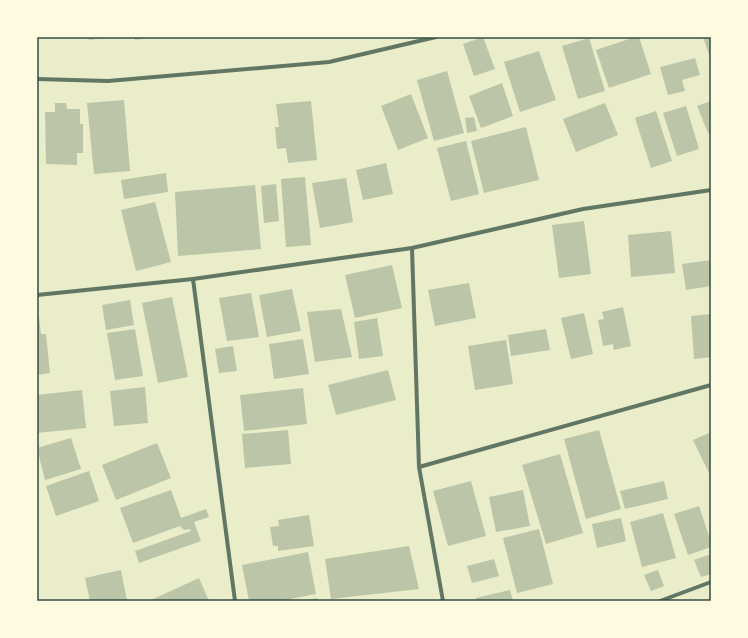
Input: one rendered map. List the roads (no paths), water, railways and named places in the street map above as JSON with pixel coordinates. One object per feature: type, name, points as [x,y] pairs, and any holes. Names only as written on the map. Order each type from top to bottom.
[{"type":"street","points":[[37,79],[108,81],[329,62],[436,37]]},
{"type":"street","points":[[37,295],[193,279],[412,248],[583,209],[711,190]]},
{"type":"street","points":[[412,248],[419,467],[443,601]]},
{"type":"street","points":[[193,279],[235,601]]},
{"type":"street","points":[[419,467],[711,385]]},
{"type":"street","points":[[660,601],[711,582]]}]
